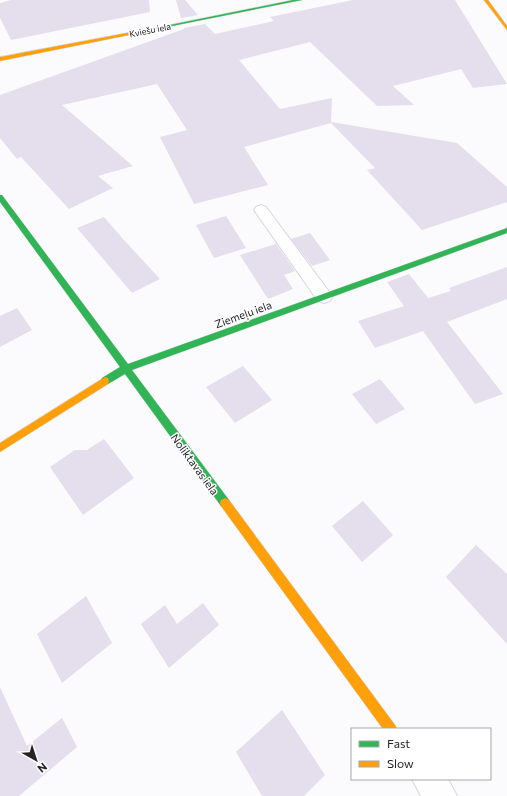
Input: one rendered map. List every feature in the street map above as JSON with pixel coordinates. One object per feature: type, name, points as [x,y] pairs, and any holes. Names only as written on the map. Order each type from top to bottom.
[{"type":"street","name":"Kviešu iela","points":[[0,59],[300,0]]},
{"type":"street","points":[[486,0],[507,29]]},
{"type":"street","name":"Noliktavas iela","points":[[0,197],[390,728]]},
{"type":"street","name":"Ziemeļu iela","points":[[0,448],[125,369],[507,230]]},
{"type":"street","points":[[429,780],[441,796]]},
{"type":"lane","points":[[261,210],[324,297]]},
{"type":"building","points":[[11,0],[149,0],[150,12],[11,40],[0,18],[0,3]]},
{"type":"building","points":[[176,0],[185,0],[198,15],[181,18]]},
{"type":"building","points":[[353,0],[455,0],[507,84],[473,88],[461,69],[393,86],[414,105],[377,106],[310,42],[239,60],[280,109],[332,98],[331,122],[457,143],[507,187],[507,202],[422,230],[367,170],[375,168],[331,123],[244,147],[268,185],[194,204],[160,137],[187,130],[157,84],[62,105],[133,166],[98,176],[113,188],[69,209],[21,157],[17,159],[0,138],[0,95],[184,28],[205,24],[215,34],[274,21],[270,17]]},
{"type":"building","points":[[226,216],[246,248],[214,258],[196,225]]},
{"type":"building","points":[[104,217],[160,279],[132,293],[77,228]]},
{"type":"building","points":[[310,233],[330,260],[312,266],[291,239]]},
{"type":"building","points":[[276,244],[295,271],[284,275],[293,289],[268,299],[240,255]]},
{"type":"building","points":[[507,267],[507,299],[447,322],[503,394],[475,404],[423,331],[375,348],[358,321],[404,306],[387,282],[409,274],[428,298],[451,291],[449,288]]},
{"type":"building","points":[[17,308],[32,330],[0,347],[0,316]]},
{"type":"building","points":[[243,366],[272,400],[235,423],[206,387]]},
{"type":"building","points":[[380,379],[405,409],[376,424],[352,394]]},
{"type":"building","points":[[104,439],[134,478],[83,515],[50,467],[75,450],[87,450]]},
{"type":"building","points":[[363,501],[393,535],[362,562],[332,526]]},
{"type":"building","points":[[476,545],[507,574],[507,644],[446,577]]},
{"type":"building","points":[[86,596],[112,643],[62,683],[37,634]]},
{"type":"building","points":[[203,603],[219,625],[169,668],[141,624],[165,605],[177,624]]},
{"type":"building","points":[[0,687],[27,746],[62,718],[77,747],[19,796],[0,796]]},
{"type":"building","points":[[282,710],[325,775],[304,796],[262,796],[236,752]]},
{"type":"traffic: fast","points":[[132,33],[300,0]]},
{"type":"traffic: fast","points":[[0,197],[225,503]]},
{"type":"traffic: fast","points":[[105,381],[125,369],[507,230]]},
{"type":"traffic: slow","points":[[486,0],[507,29]]},
{"type":"traffic: slow","points":[[0,59],[132,33]]},
{"type":"traffic: slow","points":[[0,448],[105,381]]},
{"type":"traffic: slow","points":[[225,503],[390,728]]}]
